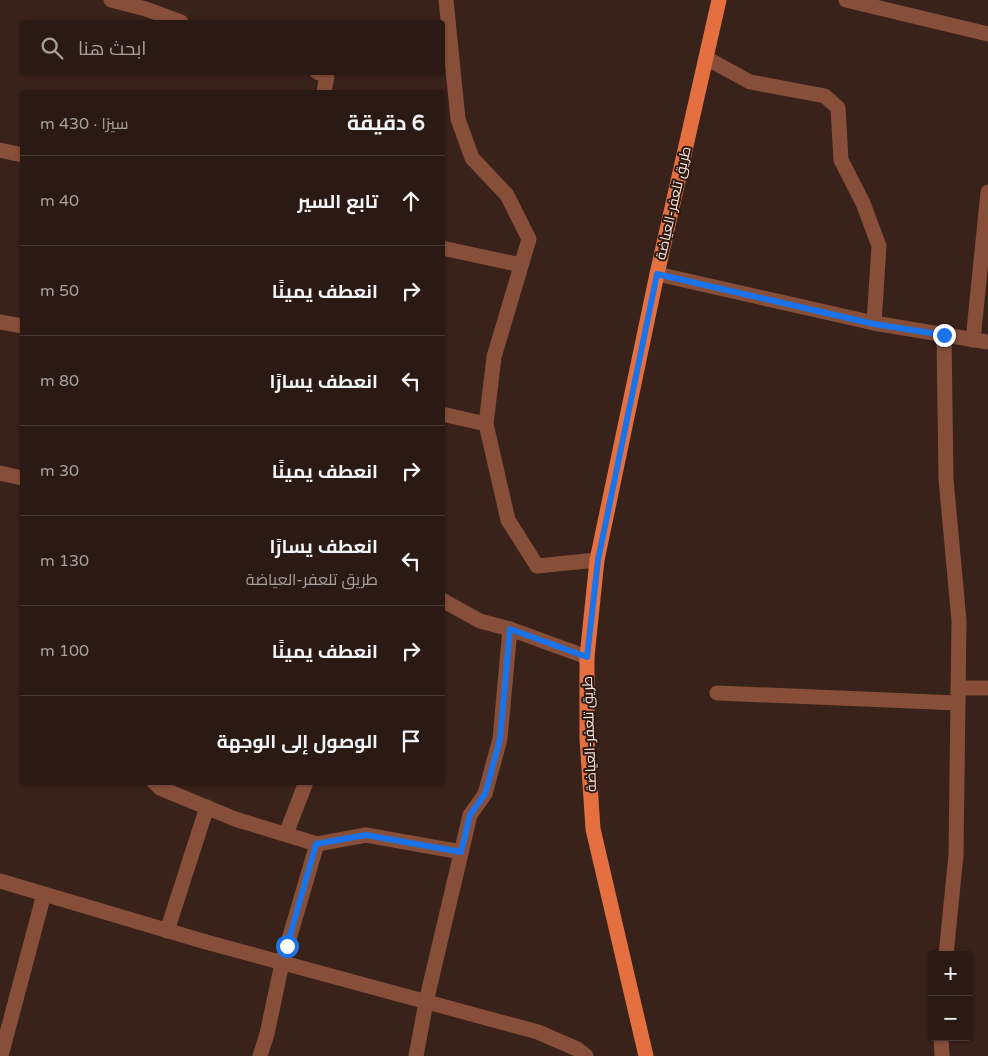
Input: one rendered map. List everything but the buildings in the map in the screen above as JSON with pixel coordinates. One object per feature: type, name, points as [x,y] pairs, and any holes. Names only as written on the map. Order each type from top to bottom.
[{"type":"main road","name":"طريق تلعفر-العياضة","points":[[646,1056],[593,830],[587,738],[587,657],[598,560],[657,274],[719,0]]},
{"type":"street","points":[[111,0],[176,20]]},
{"type":"street","points":[[446,0],[458,119],[472,158],[507,194],[530,239],[494,356],[486,424],[508,520],[537,566],[598,560]]},
{"type":"street","points":[[846,0],[988,34]]},
{"type":"street","points":[[706,58],[750,82],[825,96],[838,108],[841,160],[863,203],[880,246],[874,324]]},
{"type":"street","points":[[324,75],[327,76],[324,90]]},
{"type":"street","points":[[0,150],[20,155]]},
{"type":"street","points":[[657,274],[874,324],[981,341],[988,192]]},
{"type":"street","points":[[445,249],[521,265]]},
{"type":"street","points":[[0,322],[20,326]]},
{"type":"street","points":[[944,335],[946,479],[959,621],[956,855],[946,951]]},
{"type":"street","points":[[445,415],[486,424]]},
{"type":"street","points":[[0,473],[20,478]]},
{"type":"street","points":[[445,602],[480,621],[510,629],[587,657]]},
{"type":"street","points":[[416,1056],[426,1002],[470,815],[485,794],[500,739],[510,629]]},
{"type":"street","points":[[958,688],[988,688]]},
{"type":"street","points":[[717,693],[958,703]]},
{"type":"street","points":[[157,785],[160,788],[235,819],[316,844],[366,835],[461,852]]},
{"type":"street","points":[[286,834],[305,785]]},
{"type":"street","points":[[167,930],[207,807]]},
{"type":"street","points":[[260,1056],[267,1034],[282,963],[316,844]]},
{"type":"street","points":[[0,881],[282,963],[538,1032],[578,1049],[586,1056]]},
{"type":"street","points":[[1,1056],[44,894]]},
{"type":"street","points":[[941,1041],[942,1056]]},
{"type":"route","points":[[287,946],[316,844],[366,835],[461,852],[470,815],[485,794],[500,739],[510,629],[587,657],[598,560],[657,274],[874,324],[944,335]]}]
